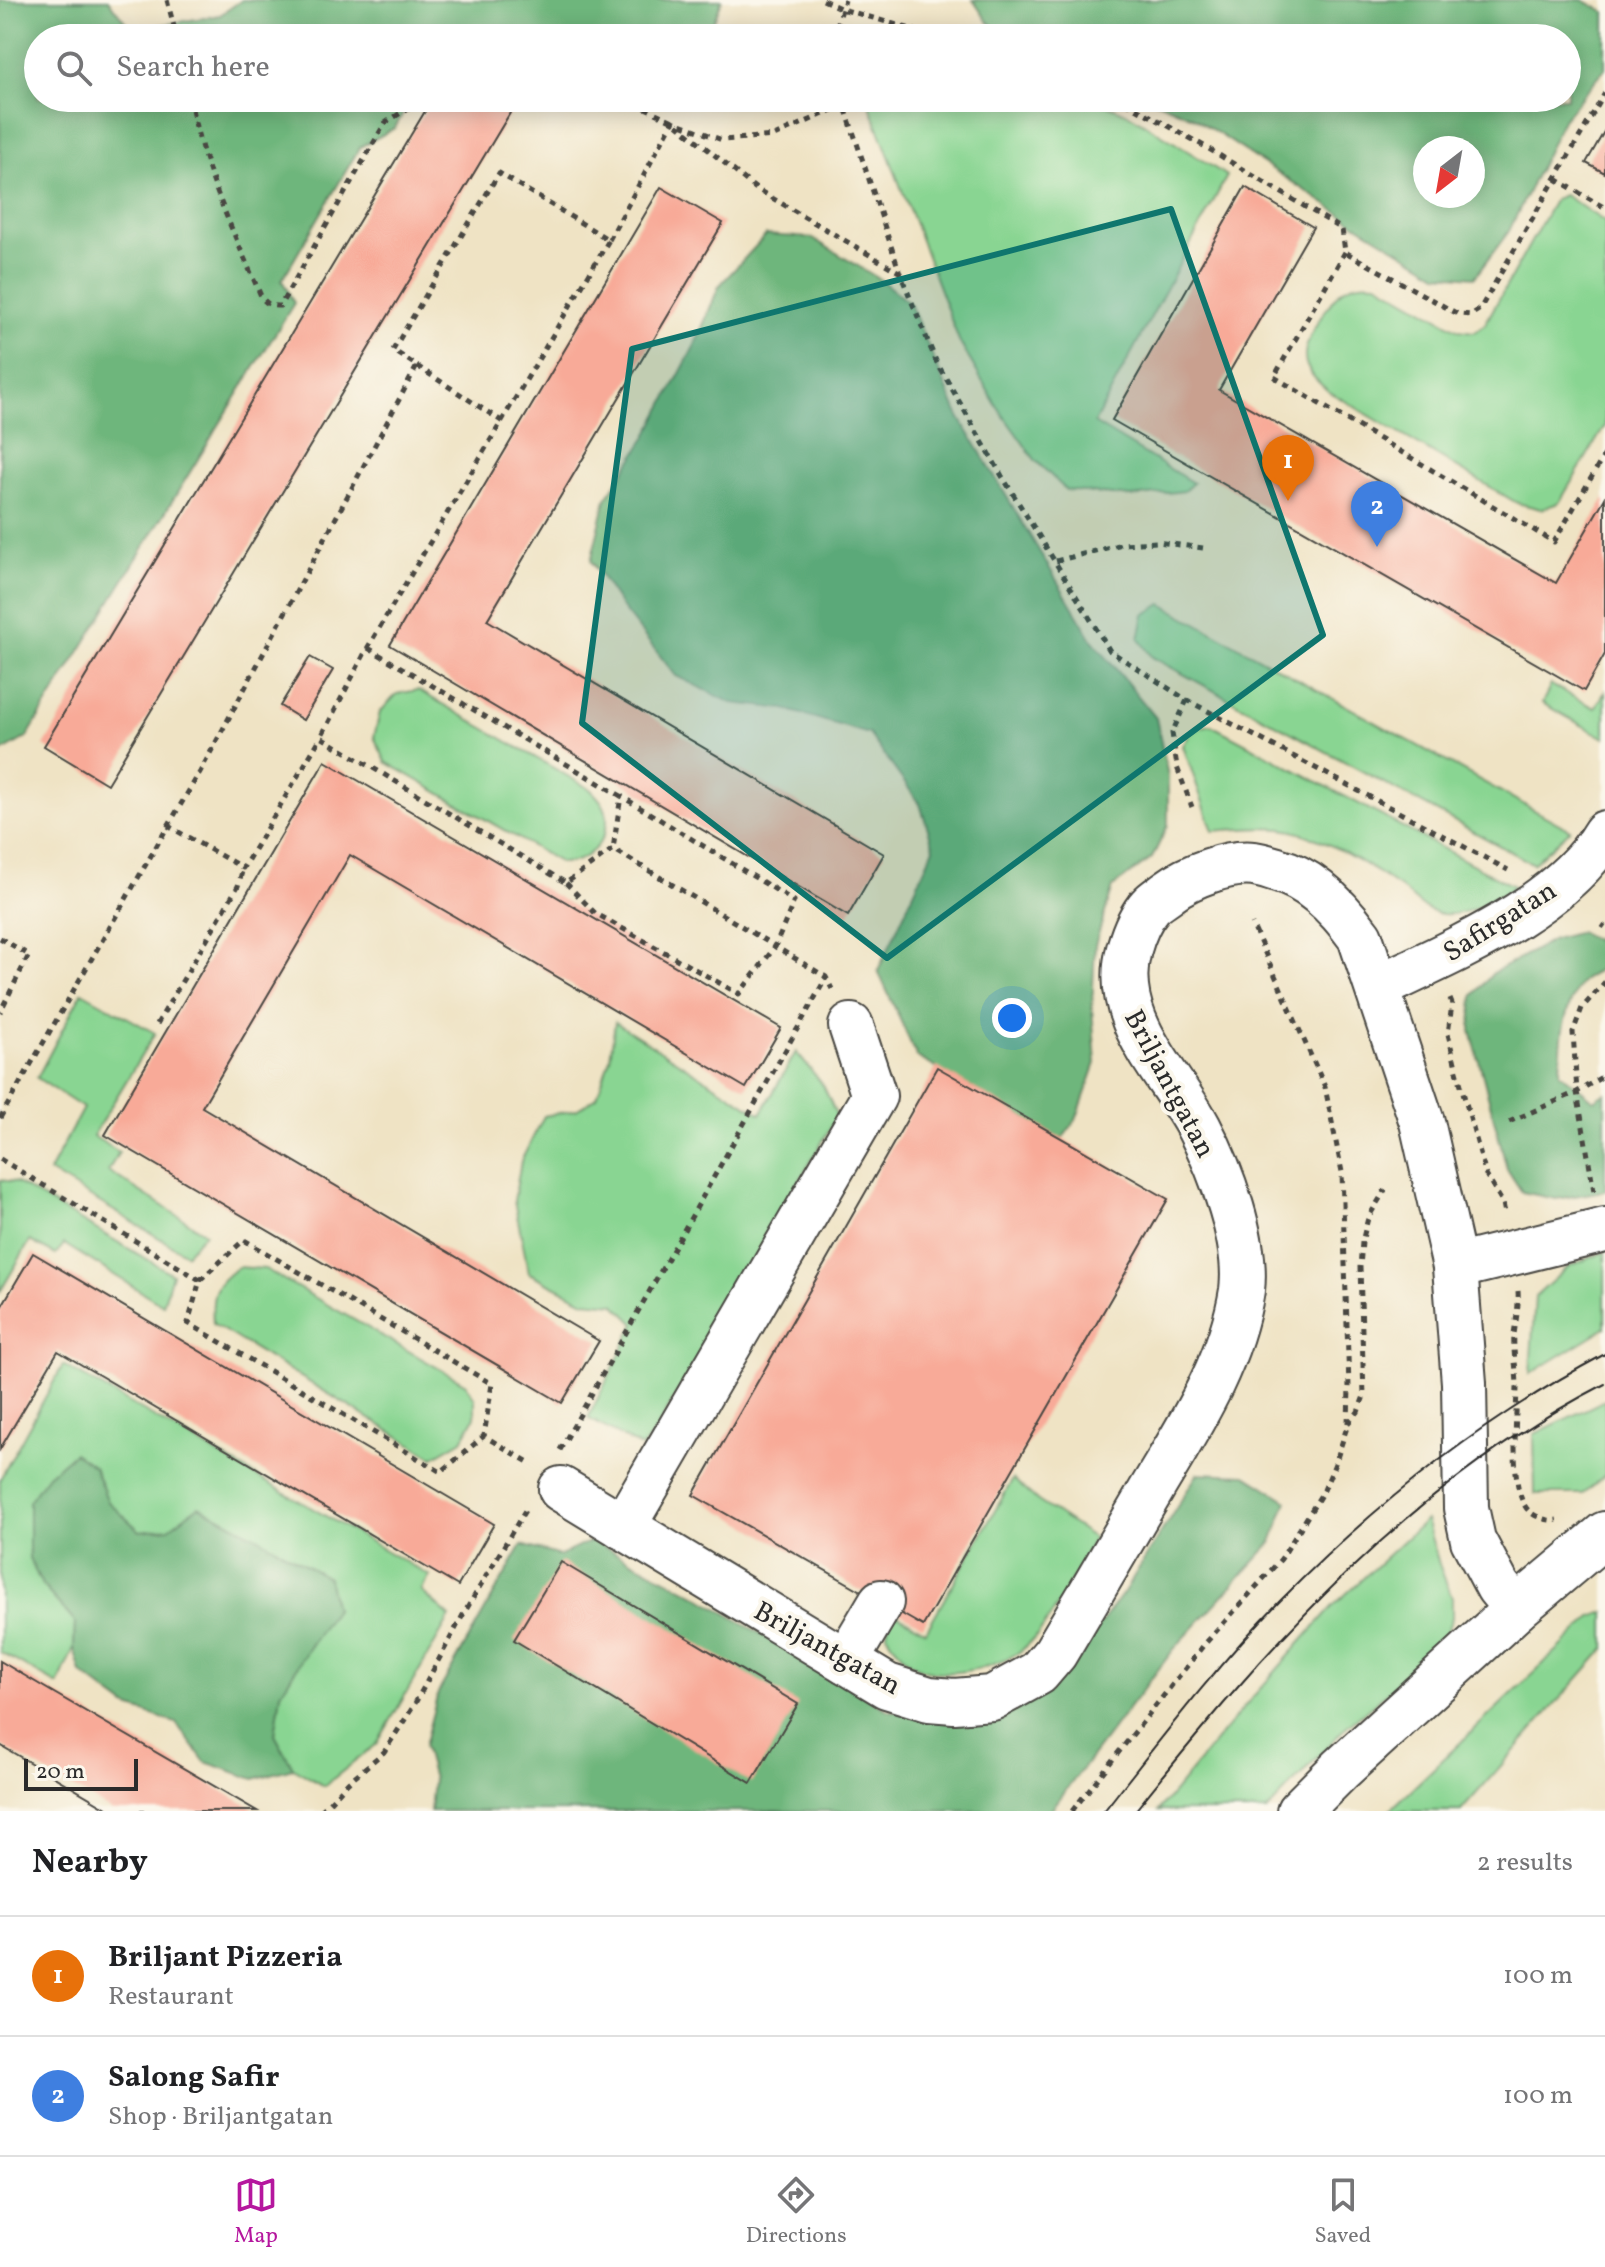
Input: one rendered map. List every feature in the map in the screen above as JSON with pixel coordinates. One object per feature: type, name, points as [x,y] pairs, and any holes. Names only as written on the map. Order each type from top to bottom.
[{"type":"street","name":"Safirgatan","points":[[1378,987],[1481,936],[1531,907],[1572,873],[1605,833]]},
{"type":"street","name":"Briljantgatan","points":[[545,1479],[887,1686],[929,1699],[992,1698],[1038,1673],[1055,1653],[1204,1401],[1228,1347],[1242,1288],[1240,1238],[1199,1128],[1138,1032],[1127,1001],[1124,967],[1133,935],[1150,906],[1181,882],[1210,870],[1252,864],[1289,873],[1317,890],[1343,913],[1360,937],[1378,987],[1422,1122],[1455,1267],[1464,1383],[1466,1508],[1473,1540],[1498,1587],[1516,1609]]},
{"type":"street","points":[[623,1527],[874,1096],[851,1026]]},
{"type":"street","points":[[1455,1267],[1603,1231]]},
{"type":"street","points":[[1299,1811],[1516,1609],[1605,1534]]},
{"type":"street","points":[[846,1661],[881,1602]]},
{"type":"path","points":[[167,0],[173,24]]},
{"type":"path","points":[[823,0],[842,9],[894,24]]},
{"type":"path","points":[[837,24],[845,0]]},
{"type":"path","points":[[1345,252],[1458,314],[1471,315],[1480,309],[1605,93]]},
{"type":"path","points":[[192,112],[231,227],[261,296],[273,306],[280,306],[385,123],[402,112]]},
{"type":"path","points":[[654,112],[722,140],[774,136],[821,112]]},
{"type":"path","points":[[847,112],[900,273],[936,361],[1002,476],[1110,651],[1187,700],[1508,870]]},
{"type":"path","points":[[1143,112],[1342,229],[1345,252],[1274,377],[1554,542],[1605,454]]},
{"type":"path","points":[[157,1024],[238,886],[243,868],[321,737],[368,647],[609,240],[673,121]]},
{"type":"path","points":[[673,121],[755,188],[900,273]]},
{"type":"path","points":[[503,422],[393,350],[499,173],[609,240]]},
{"type":"path","points":[[1556,179],[1605,208]]},
{"type":"path","points":[[0,1118],[206,762],[417,366]]},
{"type":"path","points":[[1056,561],[1122,544],[1157,542],[1203,548]]},
{"type":"path","points":[[321,737],[566,883],[595,913],[739,994],[775,947],[794,901],[368,647]]},
{"type":"path","points":[[1187,700],[1172,733],[1177,767],[1192,807]]},
{"type":"path","points":[[566,883],[613,849],[621,796]]},
{"type":"path","points":[[168,826],[243,868]]},
{"type":"path","points":[[613,849],[826,977],[851,1026]]},
{"type":"path","points":[[1072,1811],[1203,1646],[1281,1559],[1324,1490],[1348,1424],[1342,1172],[1325,1087],[1252,924]]},
{"type":"path","points":[[0,938],[29,955],[0,1012]]},
{"type":"path","points":[[321,1811],[348,1782],[384,1752],[413,1707],[463,1615],[545,1479],[826,977]]},
{"type":"path","points":[[1603,1231],[1577,1092],[1573,1032],[1582,1008],[1605,982]]},
{"type":"path","points":[[1446,988],[1452,1004],[1448,1034],[1456,1067],[1486,1175],[1503,1203]]},
{"type":"path","points":[[1509,1122],[1577,1092],[1605,1075]]},
{"type":"path","points":[[0,1159],[200,1280]]},
{"type":"path","points":[[1348,1424],[1358,1412],[1364,1396],[1362,1242],[1368,1218],[1385,1190]]},
{"type":"path","points":[[244,1240],[492,1384],[484,1436],[441,1472],[188,1323],[200,1280],[244,1240]]},
{"type":"path","points":[[1519,1300],[1514,1337],[1517,1484],[1526,1508],[1536,1516],[1551,1521],[1562,1519]]},
{"type":"path","points":[[484,1436],[545,1479]]},
{"type":"highlighted area","points":[[1171,209],[1323,635],[887,958],[582,723],[632,349]]},
{"type":"green space","points":[[0,0],[108,0],[127,24],[24,24],[24,112],[404,112],[395,128],[360,147],[282,280],[294,303],[27,737],[0,753]]},
{"type":"green space","points":[[242,0],[722,0],[713,24],[167,24],[220,15]]},
{"type":"green space","points":[[973,0],[1583,0],[1605,12],[1605,69],[1581,98],[1581,24],[991,24]]},
{"type":"green space","points":[[872,112],[1124,112],[1227,176],[1094,423],[1193,483],[1184,491],[1131,497],[1066,490],[1036,461],[998,408],[960,343]]},
{"type":"green space","points":[[1181,112],[1569,112],[1509,231],[1475,277],[1438,274]]},
{"type":"green space","points":[[1564,195],[1605,222],[1605,426],[1559,503],[1541,509],[1517,503],[1328,391],[1309,371],[1305,355],[1315,328],[1328,307],[1341,291],[1354,284],[1377,283],[1459,330],[1474,332],[1485,324],[1555,199]]},
{"type":"green space","points":[[766,235],[812,238],[881,280],[910,304],[958,415],[1093,641],[1156,718],[1168,776],[1168,825],[1152,858],[1113,887],[1095,945],[1092,1008],[1096,1063],[1076,1120],[1062,1139],[917,1057],[878,971],[934,848],[920,804],[869,734],[785,709],[732,703],[676,676],[622,608],[591,561],[606,499],[646,438],[695,345],[719,286]]},
{"type":"green space","points":[[1162,604],[1570,830],[1533,864],[1152,657],[1139,639],[1144,615]]},
{"type":"green space","points":[[1551,685],[1595,708],[1605,692],[1605,738],[1542,703]]},
{"type":"green space","points":[[418,690],[590,789],[599,798],[607,817],[604,835],[593,850],[578,860],[561,863],[386,762],[374,737],[380,712],[397,694]]},
{"type":"green space","points":[[1211,725],[1515,887],[1471,910],[1435,913],[1356,859],[1310,836],[1272,828],[1213,831],[1183,746],[1194,731]]},
{"type":"green space","points":[[1580,932],[1605,945],[1604,956],[1599,969],[1580,984],[1567,1012],[1560,1073],[1594,1100],[1605,1093],[1605,1191],[1556,1199],[1522,1192],[1507,1169],[1471,1030],[1473,996],[1493,973],[1554,939]]},
{"type":"green space","points":[[82,992],[155,1033],[93,1136],[119,1152],[108,1171],[205,1233],[186,1254],[49,1172],[83,1108],[37,1078]]},
{"type":"green space","points":[[615,1022],[761,1114],[796,1052],[823,1085],[837,1116],[655,1432],[642,1448],[588,1418],[635,1324],[615,1304],[584,1301],[529,1273],[514,1201],[521,1161],[544,1116],[576,1110],[597,1097],[610,1058]]},
{"type":"green space","points":[[0,1180],[15,1182],[172,1274],[163,1305],[64,1244],[56,1255],[30,1241],[0,1292]]},
{"type":"green space","points":[[1605,1252],[1605,1328],[1530,1374],[1535,1297],[1569,1266]]},
{"type":"green space","points":[[238,1267],[265,1269],[466,1384],[475,1399],[475,1417],[462,1440],[433,1457],[213,1324],[215,1291],[223,1279]]},
{"type":"green space","points":[[63,1365],[430,1576],[421,1591],[450,1617],[377,1744],[324,1786],[293,1768],[275,1735],[281,1693],[335,1609],[169,1529],[140,1531],[108,1502],[94,1467],[42,1585],[75,1622],[74,1648],[58,1685],[0,1652],[0,1479]]},
{"type":"green space","points":[[1605,1400],[1605,1475],[1583,1494],[1535,1494],[1534,1434]]},
{"type":"green space","points":[[74,1453],[94,1467],[108,1502],[140,1531],[169,1528],[199,1506],[328,1578],[335,1609],[281,1693],[275,1735],[293,1768],[254,1779],[205,1762],[176,1723],[126,1706],[81,1673],[74,1648],[75,1622],[42,1585],[29,1558],[29,1501],[48,1475]]},
{"type":"green space","points":[[1198,1473],[1246,1475],[1287,1501],[1272,1542],[1174,1649],[1050,1811],[430,1811],[433,1779],[424,1746],[438,1693],[522,1545],[560,1556],[592,1540],[696,1595],[888,1710],[968,1725],[1021,1705],[1059,1679],[1124,1592]]},
{"type":"green space","points":[[1013,1479],[1038,1501],[1094,1538],[1050,1618],[1028,1645],[1006,1659],[979,1668],[949,1672],[922,1669],[907,1660],[888,1637],[887,1629],[894,1613],[926,1631]]},
{"type":"green space","points":[[1426,1520],[1452,1598],[1452,1618],[1432,1655],[1346,1727],[1267,1811],[1158,1811],[1333,1606]]},
{"type":"green space","points":[[1605,1612],[1605,1648],[1461,1811],[1389,1811],[1592,1617]]},
{"type":"building","points":[[425,112],[511,112],[107,784],[44,746]]},
{"type":"building","points":[[1605,130],[1605,173],[1586,163]]},
{"type":"building","points":[[661,187],[723,223],[487,620],[884,854],[848,916],[390,645]]},
{"type":"building","points":[[1245,187],[1313,227],[1219,390],[1556,583],[1605,498],[1605,654],[1584,691],[1112,420]]},
{"type":"building","points":[[310,657],[333,670],[303,720],[280,706]]},
{"type":"building","points":[[325,761],[781,1028],[746,1088],[350,855],[202,1107],[599,1341],[562,1403],[105,1135]]},
{"type":"building","points":[[937,1067],[1168,1199],[923,1626],[693,1495]]},
{"type":"building","points":[[33,1253],[494,1524],[458,1586],[58,1351],[0,1449],[0,1309]]},
{"type":"building","points":[[561,1562],[798,1704],[751,1783],[514,1640]]},
{"type":"building","points":[[0,1661],[257,1811],[112,1811],[0,1745]]},
{"type":"tram line","points":[[1104,1811],[1233,1652],[1279,1602],[1353,1531],[1474,1435],[1516,1406],[1605,1354]]},
{"type":"tram line","points":[[1135,1811],[1291,1628],[1406,1519],[1469,1469],[1535,1424],[1605,1384]]},
{"type":"place","name":"Briljant Pizzeria","points":[[1288,501]]},
{"type":"place","name":"Salong Safir","points":[[1377,547]]}]
